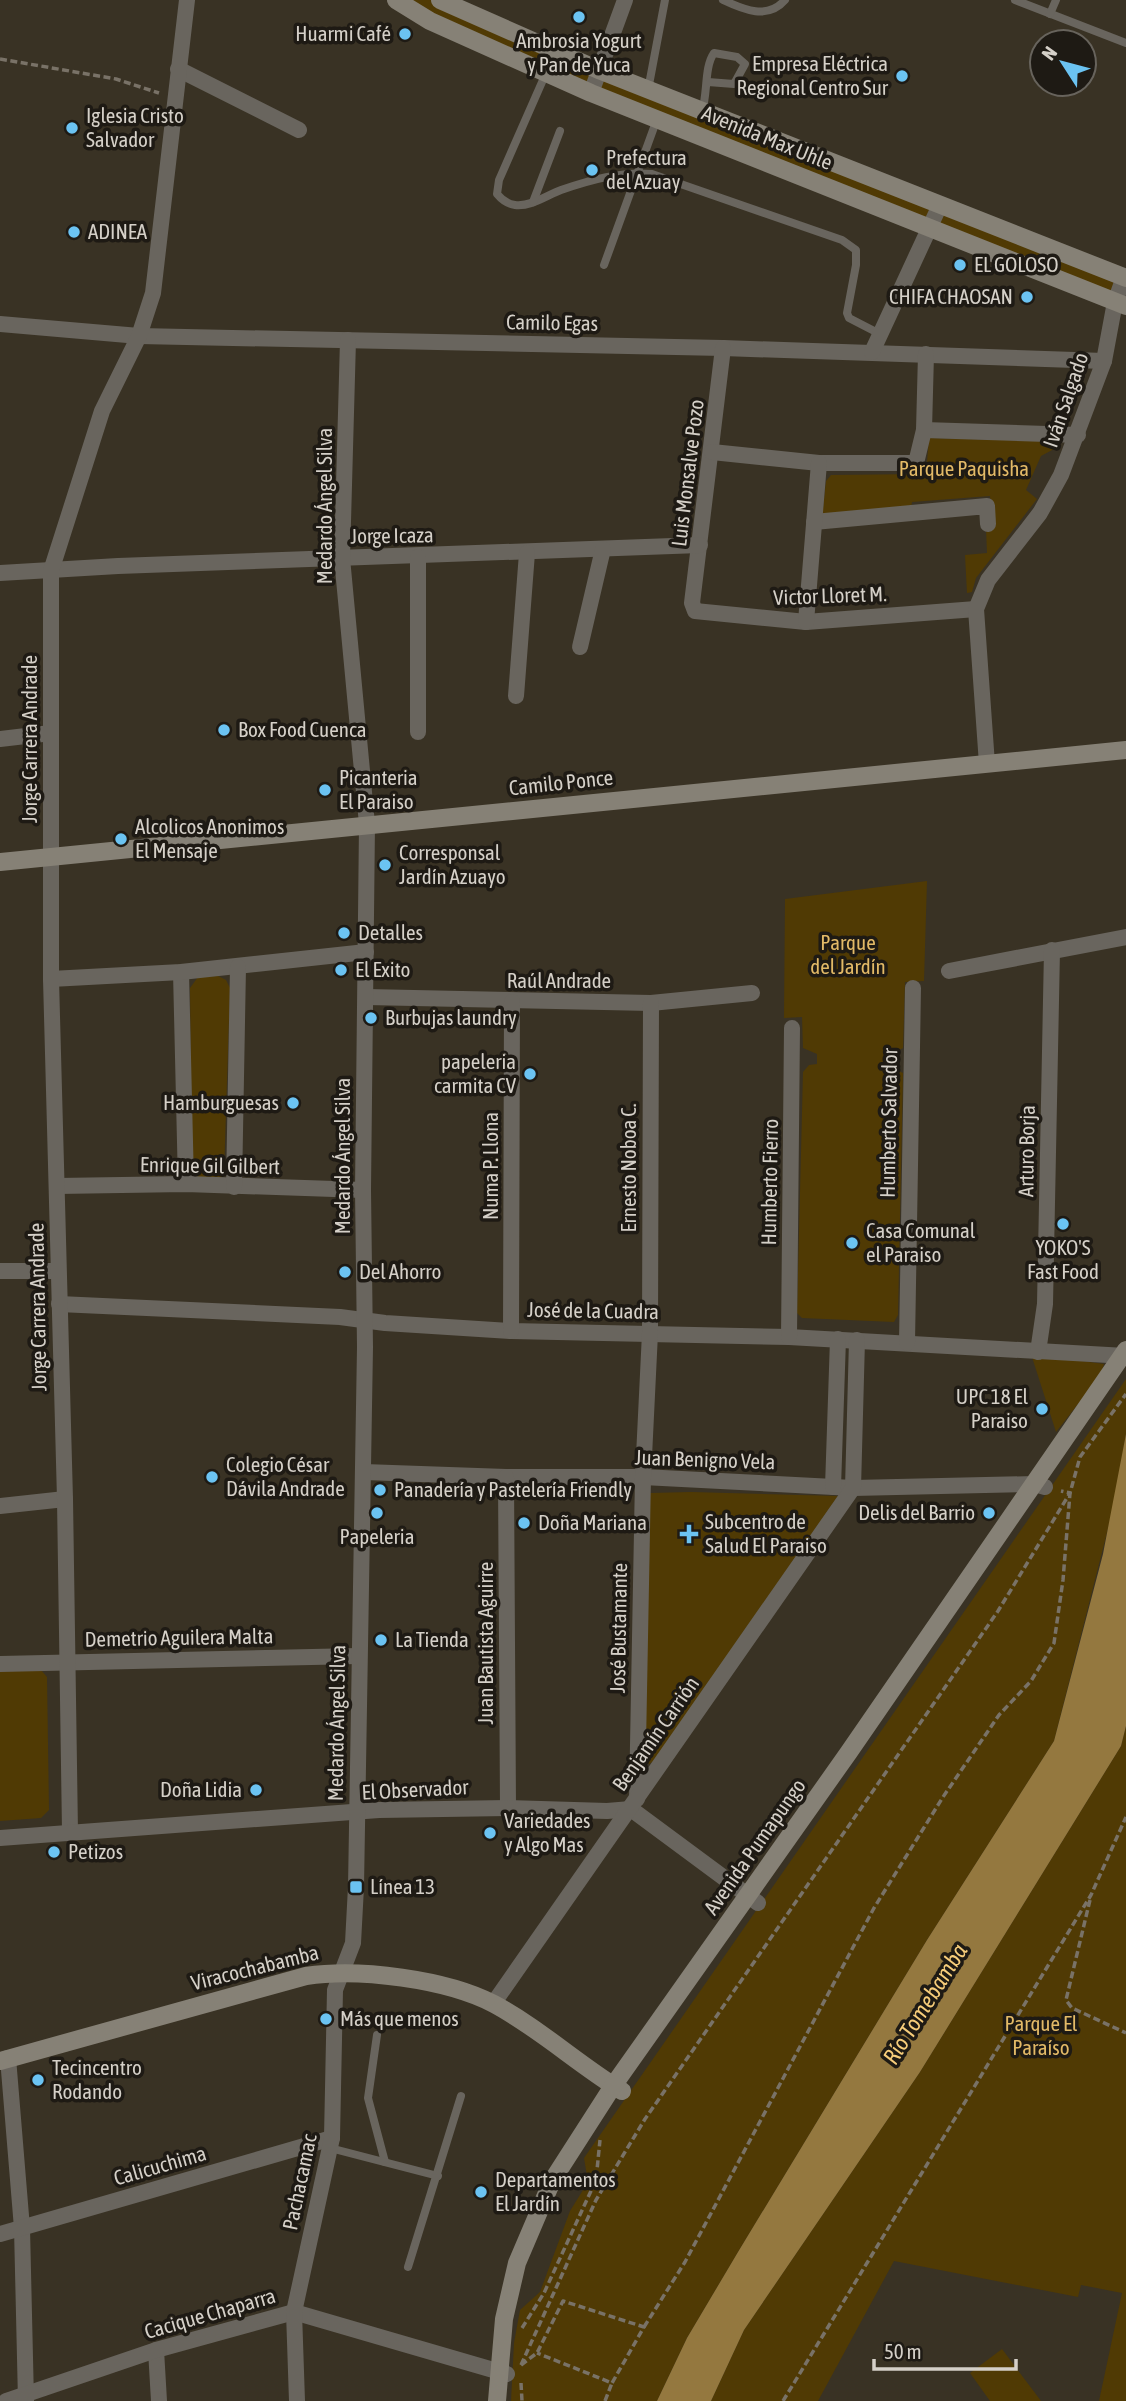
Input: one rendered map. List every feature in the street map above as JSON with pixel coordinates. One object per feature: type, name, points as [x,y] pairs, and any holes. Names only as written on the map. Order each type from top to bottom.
[{"type":"main road","name":"Avenida Max Uhle","points":[[396,0],[430,21],[591,93],[1120,304]]},
{"type":"main road","name":"Avenida Max Uhle","points":[[440,0],[601,71],[1125,277]]},
{"type":"main road","name":"Camilo Ponce","points":[[0,862],[1126,751]]},
{"type":"main road","name":"Avenida Pumapungo","points":[[497,2401],[507,2308],[517,2263],[552,2181],[754,1899],[1039,1486],[1125,1354]]},
{"type":"main road","name":"Viracochabamba","points":[[4,2059],[293,1980],[341,1971],[402,1978],[493,2004],[618,2088]]},
{"type":"street","name":"Jorge Carrera Andrade","points":[[70,1832],[65,1661],[65,1500],[57,1271],[49,857],[51,571],[102,411],[139,336],[153,293],[187,0]]},
{"type":"street","points":[[591,93],[625,0]]},
{"type":"street","points":[[178,69],[299,130]]},
{"type":"street","points":[[872,352],[940,205]]},
{"type":"street","name":"Iván Salgado","points":[[987,764],[975,609],[988,580],[1040,513],[1061,475],[1104,361],[1125,277]]},
{"type":"street","name":"Camilo Egas","points":[[0,324],[139,336],[723,348],[1104,361]]},
{"type":"street","name":"Medardo Ángel Silva","points":[[341,1971],[354,1943],[365,1321],[363,1190],[367,824],[342,558],[348,340]]},
{"type":"street","name":"Luis Monsalve Pozo","points":[[692,603],[723,348]]},
{"type":"street","points":[[712,452],[819,463],[910,466],[919,458],[924,430],[926,354]]},
{"type":"street","points":[[924,430],[1078,435]]},
{"type":"street","points":[[806,622],[819,463]]},
{"type":"street","points":[[814,522],[987,506],[989,524]]},
{"type":"street","name":"Jorge Icaza","points":[[0,573],[247,561],[701,545]]},
{"type":"street","points":[[580,647],[603,550]]},
{"type":"street","points":[[516,696],[527,553]]},
{"type":"street","points":[[418,557],[418,732]]},
{"type":"street","name":"Victor Lloret M.","points":[[692,603],[695,611],[703,614],[806,622],[975,609]]},
{"type":"street","points":[[0,738],[51,733]]},
{"type":"street","points":[[949,971],[1126,937]]},
{"type":"street","name":"Arturo Borja","points":[[1038,1352],[1045,1304],[1052,950]]},
{"type":"street","points":[[51,979],[181,972],[366,952]]},
{"type":"street","points":[[234,1187],[238,967]]},
{"type":"street","points":[[181,972],[186,1184]]},
{"type":"street","name":"Humberto Salvador","points":[[907,1343],[913,988]]},
{"type":"street","name":"Raúl Andrade","points":[[366,997],[651,1003],[752,993]]},
{"type":"street","name":"Numa P. Llona","points":[[511,1331],[512,1002]]},
{"type":"street","name":"Ernesto Noboa C.","points":[[650,1333],[651,1003]]},
{"type":"street","name":"Humberto Fierro","points":[[789,1337],[792,1028]]},
{"type":"street","name":"Enrique Gil Gilbert","points":[[57,1186],[186,1184],[363,1190]]},
{"type":"street","points":[[0,1271],[57,1271]]},
{"type":"street","name":"José de la Cuadra","points":[[59,1304],[340,1317],[511,1331],[789,1337],[1038,1352],[1125,1354]]},
{"type":"street","name":"José Bustamante","points":[[634,1804],[650,1333]]},
{"type":"street","points":[[833,1487],[838,1339]]},
{"type":"street","points":[[853,1488],[857,1340]]},
{"type":"street","name":"Juan Benigno Vela","points":[[363,1472],[506,1478],[643,1478],[853,1488],[1039,1486]]},
{"type":"street","name":"Juan Bautista Aguirre","points":[[506,1478],[508,1808]]},
{"type":"street","name":"Benjamín Carrión","points":[[493,2004],[853,1488]]},
{"type":"street","points":[[0,1506],[65,1500]]},
{"type":"street","name":"Demetrio Aguilera Malta","points":[[0,1664],[358,1656]]},
{"type":"street","points":[[634,1804],[754,1899]]},
{"type":"street","name":"El Observador","points":[[0,1838],[356,1814],[508,1808],[607,1811],[634,1804]]},
{"type":"street","name":"Pachacamac","points":[[297,2401],[294,2312],[331,2143],[335,1990],[341,1971]]},
{"type":"street","points":[[4,2059],[22,2228],[25,2398]]},
{"type":"street","name":"Calicuchima","points":[[0,2234],[331,2143]]},
{"type":"street","name":"Cacique Chaparra","points":[[6,2401],[25,2398],[156,2350],[294,2312],[502,2373]]},
{"type":"street","points":[[156,2350],[159,2401]]},
{"type":"lane","points":[[648,90],[666,0]]},
{"type":"lane","points":[[723,0],[762,12],[777,9],[785,0]]},
{"type":"lane","points":[[1015,0],[1126,43]]},
{"type":"lane","points":[[1051,14],[1056,0]]},
{"type":"lane","points":[[702,111],[708,82],[706,72],[714,53],[737,57],[745,64],[734,85],[708,82]]},
{"type":"lane","points":[[546,73],[499,180],[497,194],[503,201],[516,206],[597,179],[637,173],[680,184],[842,240],[856,250],[856,265],[847,313],[849,318],[880,334]]},
{"type":"lane","points":[[604,265],[657,119]]},
{"type":"lane","points":[[533,202],[560,131]]},
{"type":"lane","points":[[377,2035],[368,2098],[385,2162]]},
{"type":"lane","points":[[408,2267],[461,2096]]},
{"type":"lane","points":[[331,2143],[385,2162],[438,2176]]},
{"type":"path","points":[[0,59],[116,79],[175,98]]},
{"type":"path","points":[[606,2401],[612,2383],[685,2262],[874,1908],[943,1797],[999,1715],[1031,1681],[1054,1643],[1063,1580],[1070,1493],[1080,1457],[1126,1394]]},
{"type":"path","points":[[1039,1486],[1070,1493]]},
{"type":"path","points":[[522,2401],[520,2365],[596,2200],[673,2076],[998,1611],[1070,1493]]},
{"type":"path","points":[[783,2401],[1091,1895],[1126,1817]]},
{"type":"path","points":[[1091,1895],[1065,1997],[1072,2008],[1126,2033]]},
{"type":"path","points":[[518,2339],[544,2292],[596,2180],[601,2139]]},
{"type":"path","points":[[612,2383],[537,2353],[563,2301],[644,2327]]},
{"type":"green space","points":[[396,0],[440,0],[937,204],[928,225],[847,194]]},
{"type":"green space","points":[[940,204],[1124,277],[1115,302],[929,227]]},
{"type":"green space","name":"Parque Paquisha","points":[[929,438],[1051,441],[1054,449],[1041,456],[1026,490],[1037,499],[976,578],[972,592],[967,593],[965,555],[987,553],[986,528],[992,527],[990,496],[912,502],[910,512],[822,518],[826,481],[831,475],[926,474]]},
{"type":"green space","name":"Parque del Jardín","points":[[927,881],[924,981],[905,982],[903,1048],[890,1055],[889,1066],[903,1073],[898,1315],[894,1322],[802,1318],[797,1313],[803,1072],[809,1065],[817,1064],[817,1054],[803,1048],[802,1017],[784,1018],[785,899]]},
{"type":"green space","points":[[218,976],[226,980],[230,988],[224,1174],[221,1179],[201,1180],[192,1171],[190,988],[198,977]]},
{"type":"green space","points":[[1031,1354],[1104,1364],[1100,1376],[1056,1432]]},
{"type":"green space","points":[[1126,1379],[1126,1434],[1115,1501],[1054,1741],[927,1940],[738,2252],[687,2338],[657,2401],[511,2401],[514,2343],[520,2310],[540,2292],[570,2211],[588,2182],[584,2158]]},
{"type":"green space","points":[[650,1493],[838,1496],[654,1761],[649,1764],[645,1761]]},
{"type":"green space","points":[[0,1669],[41,1670],[47,1677],[49,1810],[41,1818],[0,1821]]},
{"type":"green space","name":"Parque El Paraíso","points":[[1126,1726],[1126,2401],[1099,2401],[1122,2293],[1081,2285],[1078,2297],[894,2261],[818,2401],[711,2401],[744,2330],[920,2072],[1121,1746]]},
{"type":"green space","points":[[1002,2349],[1041,2401],[990,2401],[970,2373]]},
{"type":"water","name":"Río Tomebamba","points":[[1126,1434],[1126,1726],[1121,1746],[920,2072],[744,2330],[711,2401],[657,2401],[687,2338],[738,2252],[927,1940],[1054,1741],[1103,1554]]},
{"type":"place","name":"Ambrosia Yogurt y Pan de Yuca","points":[[579,17]]},
{"type":"place","name":"Huarmi Café","points":[[405,34]]},
{"type":"place","name":"Empresa Eléctrica Regional Centro Sur","points":[[902,76]]},
{"type":"place","name":"Iglesia Cristo Salvador","points":[[72,128]]},
{"type":"place","name":"Prefectura del Azuay","points":[[592,170]]},
{"type":"place","name":"ADINEA","points":[[74,232]]},
{"type":"place","name":"EL GOLOSO","points":[[960,265]]},
{"type":"place","name":"CHIFA CHAOSAN","points":[[1027,297]]},
{"type":"place","name":"Box Food Cuenca","points":[[224,730]]},
{"type":"place","name":"Picanteria El Paraiso","points":[[325,790]]},
{"type":"place","name":"Alcolicos Anonimos El Mensaje","points":[[121,839]]},
{"type":"place","name":"Corresponsal Jardín Azuayo","points":[[385,865]]},
{"type":"place","name":"Detalles","points":[[344,933]]},
{"type":"place","name":"El Exito","points":[[341,970]]},
{"type":"place","name":"Burbujas laundry","points":[[371,1018]]},
{"type":"place","name":"papeleria carmita CV","points":[[530,1074]]},
{"type":"place","name":"Hamburguesas","points":[[293,1103]]},
{"type":"place","name":"YOKO'S Fast Food","points":[[1063,1224]]},
{"type":"place","name":"Casa Comunal el Paraiso","points":[[852,1243]]},
{"type":"place","name":"Del Ahorro","points":[[345,1272]]},
{"type":"place","name":"UPC 18 El Paraiso","points":[[1042,1409]]},
{"type":"place","name":"Colegio César Dávila Andrade","points":[[212,1477]]},
{"type":"place","name":"Panadería y Pastelería Friendly","points":[[380,1490]]},
{"type":"place","name":"Papeleria","points":[[377,1513]]},
{"type":"place","name":"Delis del Barrio","points":[[989,1513]]},
{"type":"place","name":"Doña Mariana","points":[[524,1523]]},
{"type":"place","name":"Subcentro de Salud El Paraiso","points":[[689,1534]]},
{"type":"place","name":"La Tienda","points":[[381,1640]]},
{"type":"place","name":"Doña Lidia","points":[[256,1790]]},
{"type":"place","name":"Variedades y Algo Mas","points":[[490,1833]]},
{"type":"place","name":"Petizos","points":[[54,1852]]},
{"type":"place","name":"Línea 13","points":[[356,1887]]},
{"type":"place","name":"Más que menos","points":[[326,2019]]},
{"type":"place","name":"Tecincentro Rodando","points":[[38,2080]]},
{"type":"place","name":"Departamentos El Jardín","points":[[481,2192]]}]
